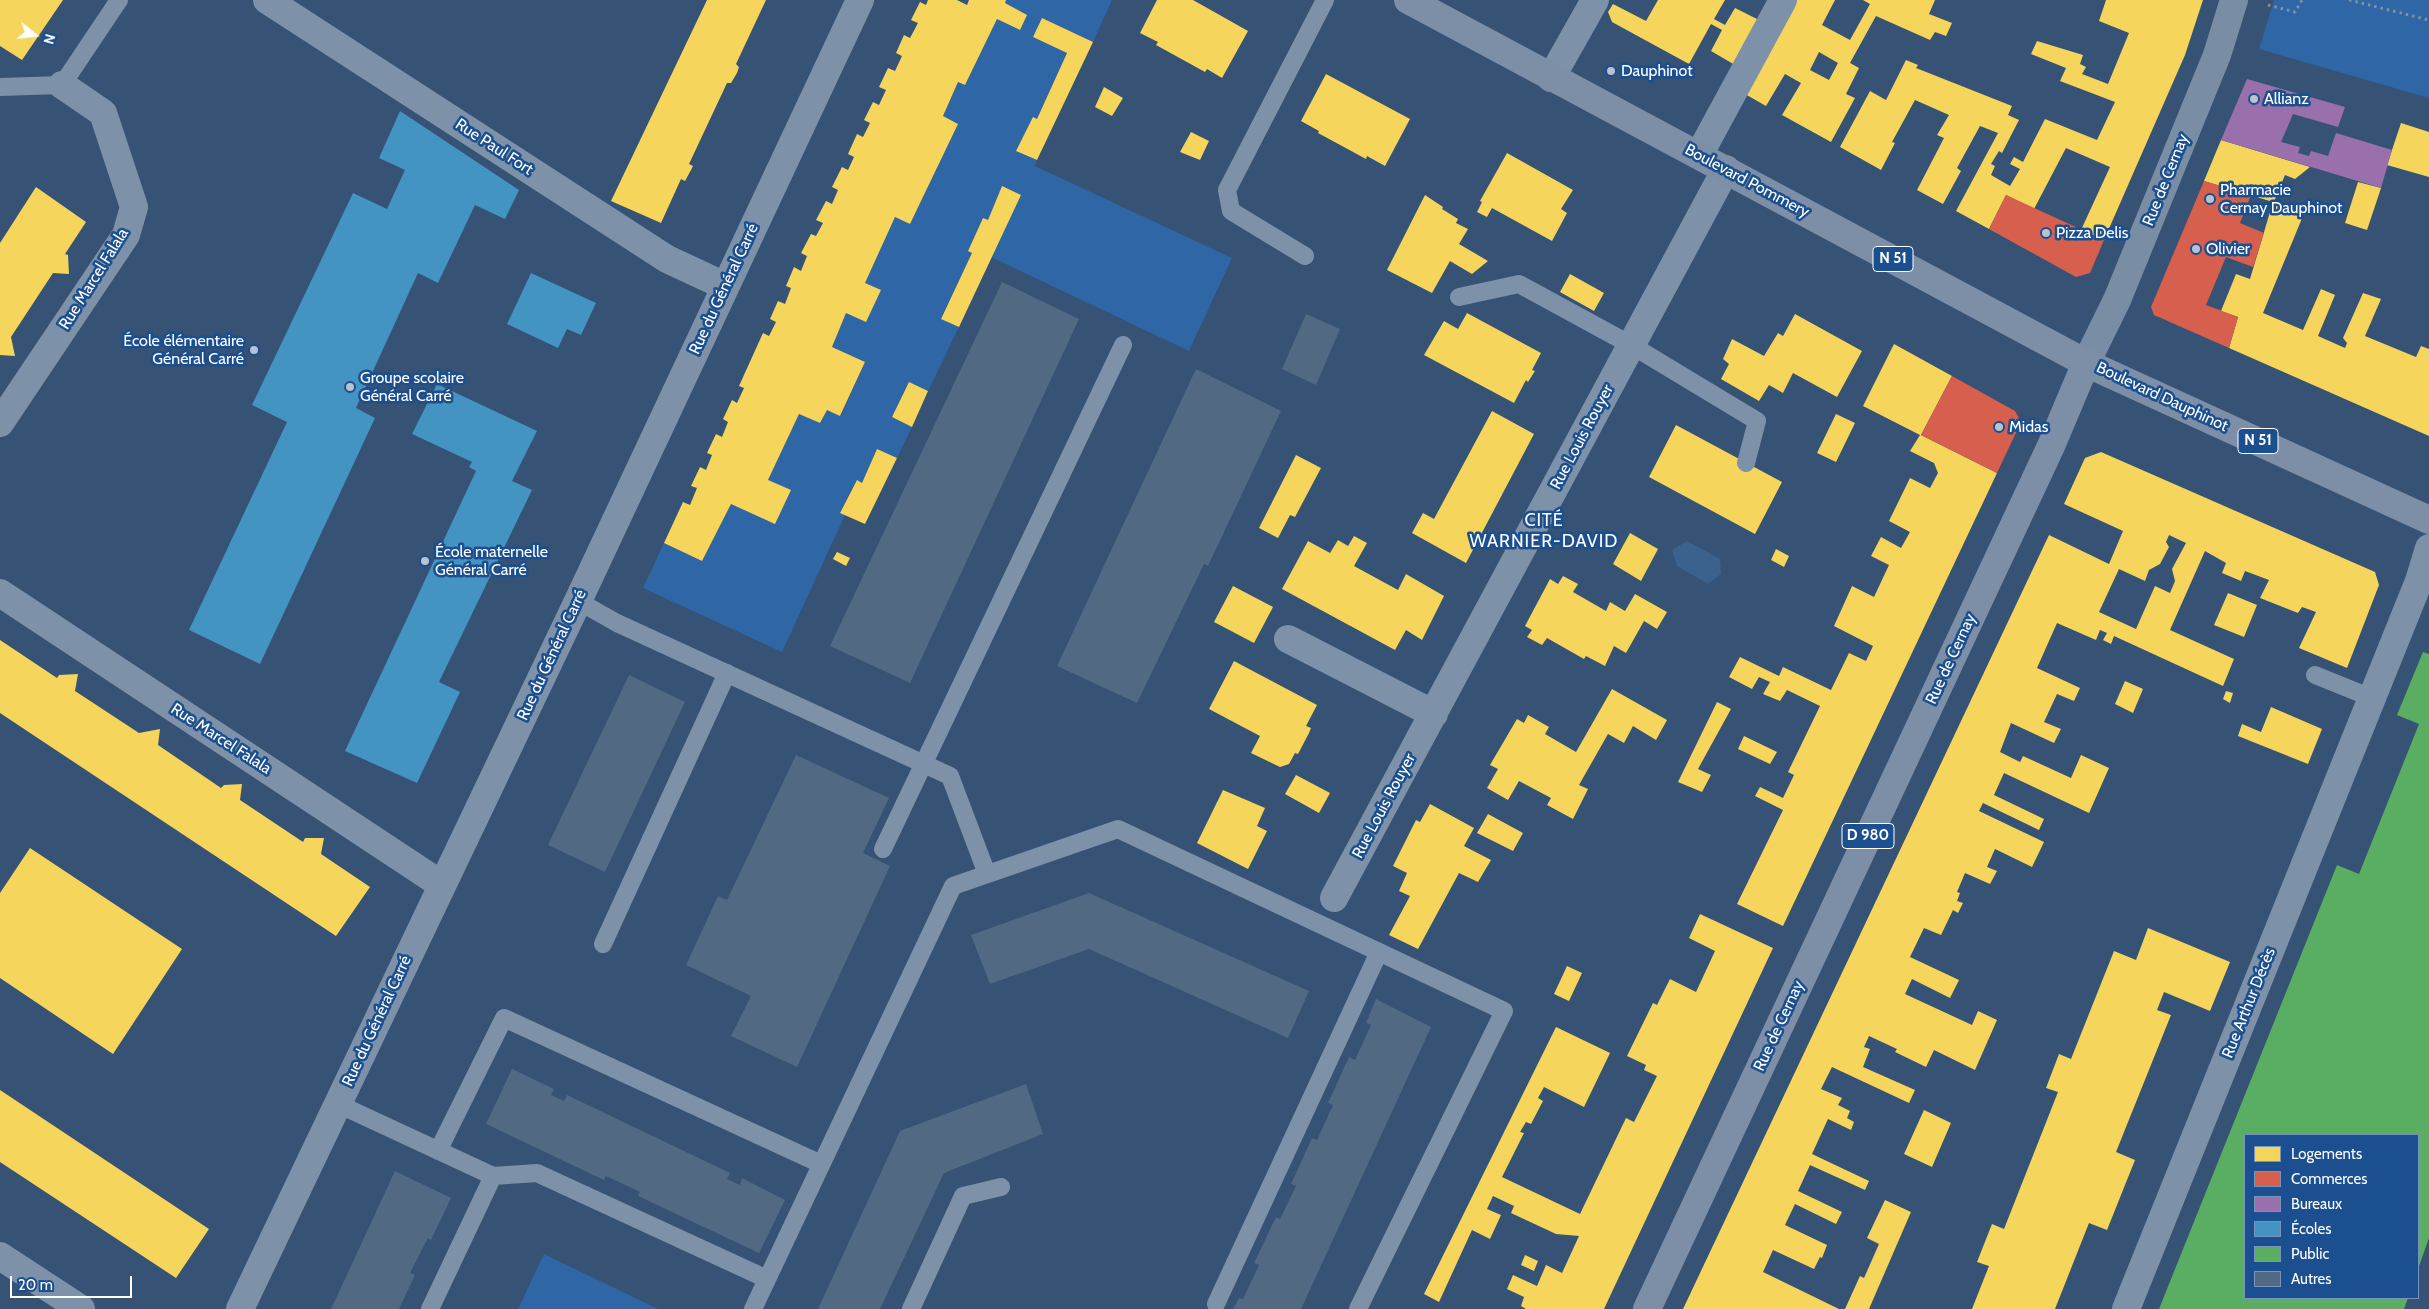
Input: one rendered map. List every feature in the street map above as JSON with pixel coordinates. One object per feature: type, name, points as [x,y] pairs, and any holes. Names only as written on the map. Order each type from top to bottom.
[{"type":"main road","name":"Boulevard Pommery","points":[[1408,0],[2086,363]]},
{"type":"main road","name":"Rue de Cernay","points":[[1647,1309],[2051,446],[2086,363],[2117,300],[2217,55],[2234,0]]},
{"type":"main road","name":"Boulevard Dauphinot","points":[[2086,363],[2429,520]]},
{"type":"street","name":"Rue Paul Fort","points":[[267,0],[667,259],[725,286]]},
{"type":"street","name":"Rue du Général Carré","points":[[240,1309],[578,601],[860,0]]},
{"type":"street","points":[[1551,78],[1595,0]]},
{"type":"street","points":[[1699,155],[1783,0]]},
{"type":"street","name":"Rue Marcel Falala","points":[[0,423],[126,236],[134,207],[103,113],[62,85]]},
{"type":"street","name":"Rue Louis Rouyer","points":[[1334,898],[1726,169]]},
{"type":"street","name":"Rue Arthur Décès","points":[[2126,1309],[2419,581],[2429,548]]},
{"type":"street","name":"Rue Marcel Falala","points":[[0,593],[442,885]]},
{"type":"street","points":[[1288,639],[1434,714]]},
{"type":"street","points":[[0,1256],[81,1309]]},
{"type":"lane","points":[[0,87],[62,85],[119,0]]},
{"type":"lane","points":[[1305,256],[1231,211],[1227,190],[1326,0]]},
{"type":"lane","points":[[1459,297],[1519,284],[1632,345],[1758,421],[1746,463]]},
{"type":"lane","points":[[883,849],[1123,345]]},
{"type":"lane","points":[[578,601],[617,623],[950,776],[987,874]]},
{"type":"lane","points":[[603,944],[727,673]]},
{"type":"lane","points":[[2315,675],[2372,698]]},
{"type":"lane","points":[[753,1309],[953,886],[1118,829],[1504,1011],[1358,1309]]},
{"type":"lane","points":[[1216,1304],[1379,952]]},
{"type":"lane","points":[[438,1151],[504,1018],[821,1164]]},
{"type":"lane","points":[[338,1104],[493,1176],[537,1172],[767,1279]]},
{"type":"lane","points":[[430,1309],[493,1176]]},
{"type":"lane","points":[[911,1309],[963,1196],[1001,1187]]},
{"type":"path","points":[[2349,0],[2429,20]]},
{"type":"shaded area","points":[[1006,0],[1112,0],[1093,42],[1042,18],[1033,37],[1067,53],[1037,119],[1033,117],[1016,151],[1037,160],[1035,166],[1232,258],[1189,351],[991,257],[1020,195],[1002,186],[988,220],[983,218],[968,251],[972,253],[941,318],[959,327],[928,391],[909,382],[892,417],[912,427],[897,458],[877,449],[862,483],[856,481],[840,512],[845,515],[782,652],[643,588],[664,543],[702,561],[731,504],[768,480],[799,414],[820,423],[827,410],[841,416],[865,362],[832,347],[846,313],[866,322],[865,283],[895,217],[910,224],[958,124],[943,116],[958,82],[965,85],[997,19],[1019,30],[1026,15],[1005,3]]},
{"type":"shaded area","points":[[2274,0],[2429,0],[2429,98],[2259,49]]},
{"type":"shaded area","points":[[1687,541],[1720,559],[1721,574],[1708,584],[1677,566],[1672,550]]},
{"type":"shaded area","points":[[544,1254],[658,1309],[518,1309]]},
{"type":"building: Logements","points":[[0,0],[63,0],[22,60],[0,46]]},
{"type":"building: Logements","points":[[707,0],[766,0],[736,64],[739,67],[737,73],[731,83],[727,83],[689,164],[693,166],[685,181],[681,179],[661,223],[611,201]]},
{"type":"building: Logements","points":[[928,0],[957,0],[967,5],[969,0],[1006,0],[1005,3],[1027,15],[1020,30],[997,19],[965,85],[958,82],[943,116],[958,124],[910,224],[895,217],[865,283],[881,290],[866,322],[846,313],[832,347],[865,362],[840,416],[827,410],[820,423],[799,414],[768,480],[791,490],[775,524],[731,504],[702,561],[664,543],[683,502],[690,505],[697,488],[691,486],[700,467],[706,470],[712,455],[707,453],[716,434],[722,437],[728,422],[723,419],[732,400],[737,403],[744,388],[739,386],[763,333],[769,336],[776,322],[770,319],[778,301],[785,304],[791,288],[786,286],[794,267],[801,271],[807,256],[801,253],[811,234],[816,236],[823,223],[816,220],[826,201],[832,204],[838,190],[832,187],[842,167],[848,170],[854,157],[848,154],[857,134],[863,137],[870,123],[864,120],[873,102],[879,105],[886,90],[879,87],[888,68],[895,71],[902,56],[896,53],[904,35],[910,38],[918,23],[911,20],[920,2],[926,5]]},
{"type":"building: Logements","points":[[1157,0],[1193,0],[1248,31],[1222,78],[1207,69],[1205,72],[1156,45],[1158,42],[1140,33]]},
{"type":"building: Logements","points":[[1658,0],[1725,0],[1714,19],[1725,25],[1735,8],[1759,20],[1735,65],[1711,51],[1722,30],[1711,24],[1689,64],[1612,22],[1608,12],[1613,4],[1646,21]]},
{"type":"building: Logements","points":[[1797,0],[1835,0],[1822,25],[1850,40],[1870,4],[1863,0],[1935,0],[1929,14],[1952,23],[1946,36],[1935,32],[1930,40],[1876,16],[1850,63],[1859,68],[1846,94],[1855,98],[1831,142],[1782,115],[1801,83],[1785,74],[1766,106],[1745,94]],"holes":[[[1819,52],[1838,63],[1829,80],[1810,70]]]},
{"type":"building: Logements","points":[[2106,0],[2203,0],[2185,55],[2104,240],[2081,230],[2110,167],[2066,148],[2034,209],[2006,195],[1989,229],[1956,211],[1998,133],[1980,126],[1957,168],[1961,171],[1943,204],[1917,190],[1944,138],[1937,135],[1949,115],[1915,100],[1892,142],[1895,143],[1881,170],[1840,147],[1870,91],[1886,100],[1906,60],[1918,65],[1916,68],[2012,106],[2008,115],[2019,120],[2002,153],[1999,151],[1991,164],[1995,166],[1991,175],[2010,186],[2020,169],[2010,164],[2014,157],[2023,162],[2045,119],[2097,140],[2115,102],[2060,81],[2066,68],[2031,54],[2037,41],[2083,55],[2080,64],[2086,67],[2082,74],[2108,84],[2129,33],[2099,21]]},
{"type":"building: Logements","points":[[1042,18],[1093,42],[1037,160],[1016,151],[1033,117],[1037,119],[1067,53],[1033,37]]},
{"type":"building: Logements","points":[[1326,74],[1410,119],[1385,166],[1367,156],[1366,159],[1318,133],[1319,131],[1301,121]]},
{"type":"building: Logements","points":[[1104,87],[1123,98],[1112,116],[1095,107]]},
{"type":"building: Logements","points":[[2401,123],[2429,132],[2429,177],[2387,165]]},
{"type":"building: Logements","points":[[1191,132],[1209,141],[1200,160],[1180,152]]},
{"type":"building: Logements","points":[[2221,140],[2310,167],[2295,179],[2285,175],[2274,202],[2305,211],[2263,313],[2303,330],[2321,289],[2335,295],[2318,336],[2345,348],[2347,343],[2343,338],[2363,293],[2381,299],[2365,336],[2416,357],[2421,346],[2429,349],[2429,436],[2229,348],[2238,317],[2221,311],[2236,274],[2250,279],[2273,202],[2204,181]]},
{"type":"building: Logements","points":[[1507,153],[1573,190],[1561,209],[1567,213],[1552,241],[1492,208],[1487,217],[1477,212],[1482,202],[1480,201]]},
{"type":"building: Logements","points":[[2358,182],[2381,188],[2367,230],[2345,223]]},
{"type":"building: Logements","points":[[1002,186],[1021,195],[959,327],[941,319],[972,253],[968,251],[983,218],[988,220]]},
{"type":"building: Logements","points":[[36,187],[86,222],[65,254],[68,255],[69,274],[53,273],[11,337],[15,356],[0,355],[0,243]]},
{"type":"building: Logements","points":[[1425,195],[1458,219],[1456,223],[1468,229],[1459,244],[1488,261],[1472,274],[1450,261],[1432,293],[1387,270]]},
{"type":"building: Logements","points":[[1570,274],[1604,293],[1594,311],[1560,292]]},
{"type":"building: Logements","points":[[1467,313],[1541,353],[1532,370],[1535,371],[1528,382],[1526,380],[1514,403],[1424,355],[1444,321],[1458,329]]},
{"type":"building: Logements","points":[[1795,314],[1862,351],[1837,397],[1793,373],[1783,393],[1769,385],[1759,401],[1721,379],[1729,364],[1723,359],[1732,339],[1764,356],[1778,333],[1783,336]]},
{"type":"building: Logements","points":[[1894,344],[1952,376],[1921,435],[1997,473],[1783,926],[1737,904],[1783,810],[1755,796],[1760,787],[1783,798],[1794,775],[1788,772],[1820,706],[1787,690],[1780,701],[1763,694],[1770,682],[1759,677],[1752,689],[1729,677],[1740,657],[1779,676],[1783,667],[1831,690],[1849,653],[1866,661],[1873,646],[1834,626],[1852,586],[1874,597],[1889,565],[1871,556],[1881,537],[1901,548],[1910,532],[1889,521],[1910,478],[1930,488],[1938,473],[1934,463],[1910,451],[1920,435],[1863,406]]},
{"type":"building: Logements","points":[[909,382],[928,391],[912,427],[892,417]]},
{"type":"building: Logements","points":[[1492,411],[1534,434],[1466,563],[1412,533],[1423,513],[1434,519]]},
{"type":"building: Logements","points":[[1836,414],[1855,423],[1836,462],[1817,453]]},
{"type":"building: Logements","points":[[1676,425],[1782,482],[1755,534],[1649,477]]},
{"type":"building: Logements","points":[[877,449],[897,458],[865,524],[840,513],[857,480],[862,483]]},
{"type":"building: Logements","points":[[2101,452],[2375,572],[2379,585],[2347,668],[2299,648],[2316,612],[2302,607],[2298,613],[2260,598],[2269,580],[2245,571],[2241,581],[2222,573],[2226,563],[2205,551],[2170,630],[2234,659],[2223,686],[2114,636],[2111,644],[2103,640],[2107,633],[2100,630],[2096,640],[2057,623],[2037,668],[2080,688],[2074,701],[2057,694],[2044,722],[2061,729],[2054,743],[2011,723],[2000,752],[2020,762],[2023,756],[2071,778],[2081,755],[2109,768],[2089,813],[2004,773],[1994,795],[2044,819],[2039,830],[1983,803],[1979,811],[2044,842],[2032,867],[1995,849],[1987,867],[1997,871],[1990,884],[1965,873],[1957,892],[1960,893],[1957,901],[1963,903],[1958,913],[1953,910],[1941,935],[1924,928],[1910,957],[1959,980],[1950,998],[1912,979],[1905,994],[1972,1025],[1978,1011],[1997,1020],[1975,1070],[1934,1050],[1926,1067],[1895,1052],[1897,1049],[1869,1036],[1864,1047],[1870,1049],[1863,1067],[1915,1090],[1909,1103],[1832,1067],[1821,1089],[1842,1098],[1838,1105],[1850,1111],[1847,1118],[1854,1122],[1851,1130],[1828,1119],[1812,1154],[1869,1181],[1865,1190],[1810,1165],[1798,1191],[1842,1212],[1836,1224],[1795,1204],[1785,1225],[1827,1245],[1822,1258],[1820,1257],[1814,1269],[1773,1250],[1763,1272],[1839,1309],[1683,1309],[2049,535],[2109,564],[2123,531],[2064,504],[2085,458]],"holes":[[[2169,535],[2186,543],[2172,569],[2175,581],[2170,593],[2155,586],[2136,629],[2099,612],[2119,569],[2145,581],[2149,570],[2160,564],[2169,547],[2166,542]]]},
{"type":"building: Logements","points":[[1296,455],[1321,468],[1295,517],[1290,515],[1278,538],[1259,528]]},
{"type":"building: Logements","points":[[1630,533],[1658,549],[1641,581],[1613,564]]},
{"type":"building: Logements","points":[[1354,536],[1367,543],[1354,566],[1398,590],[1406,574],[1444,596],[1422,640],[1406,630],[1395,650],[1282,589],[1308,541],[1330,553],[1338,540],[1348,546]]},
{"type":"building: Logements","points":[[1776,549],[1789,556],[1784,567],[1771,560]]},
{"type":"building: Logements","points":[[837,552],[850,558],[846,566],[833,559]]},
{"type":"building: Logements","points":[[1563,576],[1578,584],[1573,592],[1606,611],[1610,602],[1625,611],[1635,594],[1667,612],[1657,629],[1644,621],[1626,653],[1614,646],[1605,666],[1586,656],[1584,659],[1547,638],[1542,645],[1527,637],[1532,630],[1525,626],[1550,579],[1558,584]]},
{"type":"building: Logements","points":[[1233,586],[1273,607],[1254,643],[1214,622]]},
{"type":"building: Logements","points":[[2228,593],[2257,605],[2244,637],[2214,625]]},
{"type":"building: Logements","points":[[0,640],[57,678],[59,675],[78,674],[75,691],[139,733],[160,729],[158,745],[221,788],[224,785],[242,784],[240,800],[303,842],[305,838],[324,838],[321,854],[370,887],[336,936],[0,713]]},
{"type":"building: Logements","points":[[1234,661],[1317,705],[1306,726],[1311,728],[1309,733],[1298,754],[1295,753],[1289,764],[1280,767],[1251,753],[1260,736],[1209,709]]},
{"type":"building: Logements","points":[[2125,681],[2143,689],[2133,713],[2115,704]]},
{"type":"building: Logements","points":[[1612,689],[1667,720],[1656,740],[1633,726],[1624,743],[1608,734],[1579,785],[1588,789],[1573,819],[1547,805],[1551,798],[1519,781],[1508,800],[1487,788],[1498,769],[1490,765],[1517,719],[1524,723],[1528,715],[1549,727],[1545,734],[1576,752]]},
{"type":"building: Logements","points":[[2226,691],[2233,693],[2230,703],[2223,699]]},
{"type":"building: Logements","points":[[1717,702],[1731,709],[1698,769],[1711,775],[1702,792],[1678,782]]},
{"type":"building: Logements","points":[[2271,707],[2322,729],[2308,764],[2238,736],[2242,724],[2261,732]]},
{"type":"building: Logements","points":[[1744,736],[1777,752],[1770,764],[1738,749]]},
{"type":"building: Logements","points":[[1296,775],[1330,793],[1319,813],[1285,794]]},
{"type":"building: Logements","points":[[1223,790],[1265,808],[1257,826],[1267,831],[1248,869],[1197,843]]},
{"type":"building: Logements","points":[[1430,804],[1474,828],[1464,846],[1491,860],[1478,882],[1459,873],[1418,949],[1389,935],[1410,896],[1399,891],[1407,873],[1393,866],[1416,820],[1420,822]]},
{"type":"building: Logements","points":[[1488,814],[1523,833],[1513,851],[1477,833]]},
{"type":"building: Logements","points":[[30,848],[182,949],[113,1054],[0,978],[0,893]]},
{"type":"building: Logements","points":[[1700,914],[1773,948],[1604,1309],[1526,1309],[1521,1306],[1524,1297],[1507,1289],[1513,1275],[1537,1286],[1546,1265],[1562,1273],[1579,1236],[1556,1234],[1511,1213],[1514,1206],[1493,1196],[1487,1209],[1501,1215],[1490,1239],[1472,1230],[1439,1302],[1424,1294],[1556,1027],[1610,1053],[1584,1107],[1544,1087],[1538,1098],[1543,1101],[1531,1124],[1526,1122],[1520,1132],[1524,1133],[1502,1177],[1580,1214],[1626,1118],[1634,1122],[1657,1076],[1644,1070],[1646,1065],[1627,1056],[1653,1003],[1657,1005],[1670,979],[1696,992],[1715,951],[1689,938]]},
{"type":"building: Logements","points":[[2148,928],[2230,962],[2210,1011],[2164,992],[2157,1010],[2171,1015],[2116,1152],[2135,1160],[2107,1230],[2089,1223],[2055,1309],[1972,1309],[1989,1266],[1977,1262],[1992,1224],[2004,1229],[2058,1092],[2046,1088],[2059,1054],[2071,1059],[2114,951],[2136,960]]},
{"type":"building: Logements","points":[[1567,966],[1582,973],[1569,1001],[1554,994]]},
{"type":"building: Logements","points":[[0,1090],[209,1229],[176,1278],[0,1162]]},
{"type":"building: Logements","points":[[1924,1110],[1951,1123],[1932,1167],[1904,1154]]},
{"type":"building: Logements","points":[[1885,1200],[1911,1212],[1869,1309],[1845,1309],[1860,1276],[1864,1278],[1879,1244],[1867,1238]]},
{"type":"building: Logements","points":[[1525,1255],[1538,1261],[1534,1271],[1521,1265]]},
{"type":"building: Commerces","points":[[2204,181],[2251,195],[2240,223],[2264,233],[2253,267],[2226,257],[2206,305],[2238,317],[2229,348],[2154,315],[2151,307]]},
{"type":"building: Commerces","points":[[2006,195],[2104,240],[2090,273],[2076,277],[1989,229]]},
{"type":"building: Commerces","points":[[1952,376],[2015,411],[2021,422],[1997,473],[1921,435]]},
{"type":"building: Bureaux","points":[[2247,79],[2345,107],[2338,127],[2293,114],[2281,142],[2300,147],[2298,153],[2309,156],[2311,151],[2328,156],[2336,133],[2392,150],[2381,188],[2221,140]]},
{"type":"building: Écoles","points":[[400,111],[519,190],[505,219],[475,205],[438,283],[418,273],[356,408],[375,418],[260,664],[189,630],[287,422],[252,405],[353,193],[387,209],[405,170],[379,158]]},
{"type":"building: Écoles","points":[[531,273],[596,303],[581,335],[567,329],[558,348],[507,324]]},
{"type":"building: Écoles","points":[[437,384],[537,431],[512,481],[532,490],[439,682],[460,692],[417,783],[345,751],[476,471],[469,467],[472,462],[412,434]]},
{"type":"building: Public","points":[[2423,652],[2429,654],[2429,1238],[2419,1266],[2419,1134],[2244,1134],[2244,1299],[2408,1299],[2404,1309],[2159,1309],[2337,865],[2359,874],[2419,724],[2397,715]]},
{"type":"building: Autres","points":[[1002,282],[1079,319],[910,683],[830,646]]},
{"type":"building: Autres","points":[[1306,314],[1340,329],[1316,385],[1282,369]]},
{"type":"building: Autres","points":[[1196,369],[1281,411],[1208,566],[1204,564],[1137,703],[1057,666]]},
{"type":"building: Autres","points":[[629,675],[685,702],[605,872],[548,845]]},
{"type":"building: Autres","points":[[796,755],[889,798],[863,853],[890,866],[797,1067],[731,1036],[751,996],[686,965],[718,896],[727,900]]},
{"type":"building: Autres","points":[[1089,893],[1309,991],[1288,1038],[1089,949],[990,984],[971,935]]},
{"type":"building: Autres","points":[[1376,999],[1431,1027],[1301,1309],[1233,1309],[1239,1298],[1243,1299],[1259,1265],[1254,1263],[1276,1217],[1280,1219],[1296,1186],[1291,1184],[1312,1138],[1317,1140],[1333,1105],[1328,1103],[1349,1057],[1355,1060],[1371,1025],[1366,1023]]},
{"type":"building: Autres","points":[[512,1069],[554,1089],[551,1095],[564,1101],[567,1095],[730,1173],[727,1179],[740,1185],[742,1178],[785,1200],[759,1253],[638,1196],[640,1192],[606,1176],[604,1180],[486,1124]]},
{"type":"building: Autres","points":[[1026,1084],[1043,1134],[944,1173],[880,1309],[818,1309],[900,1131]]},
{"type":"building: Autres","points":[[395,1171],[451,1198],[431,1240],[428,1238],[410,1273],[415,1275],[399,1309],[331,1309]]},
{"type":"place","name":"Dauphinot","points":[[1611,71]]},
{"type":"place","name":"Allianz","points":[[2254,99]]},
{"type":"place","name":"Pharmacie Cernay Dauphinot","points":[[2210,199]]},
{"type":"place","name":"Pizza Delis","points":[[2046,233]]},
{"type":"place","name":"Olivier","points":[[2196,249]]},
{"type":"place","name":"École élémentaire Général Carré","points":[[254,350]]},
{"type":"place","name":"Groupe scolaire Général Carré","points":[[350,387]]},
{"type":"place","name":"Midas","points":[[1999,427]]},
{"type":"place","name":"École maternelle Général Carré","points":[[425,561]]},
{"type":"district","name":"CITÉ WARNIER-DAVID","points":[[1544,531]]}]
